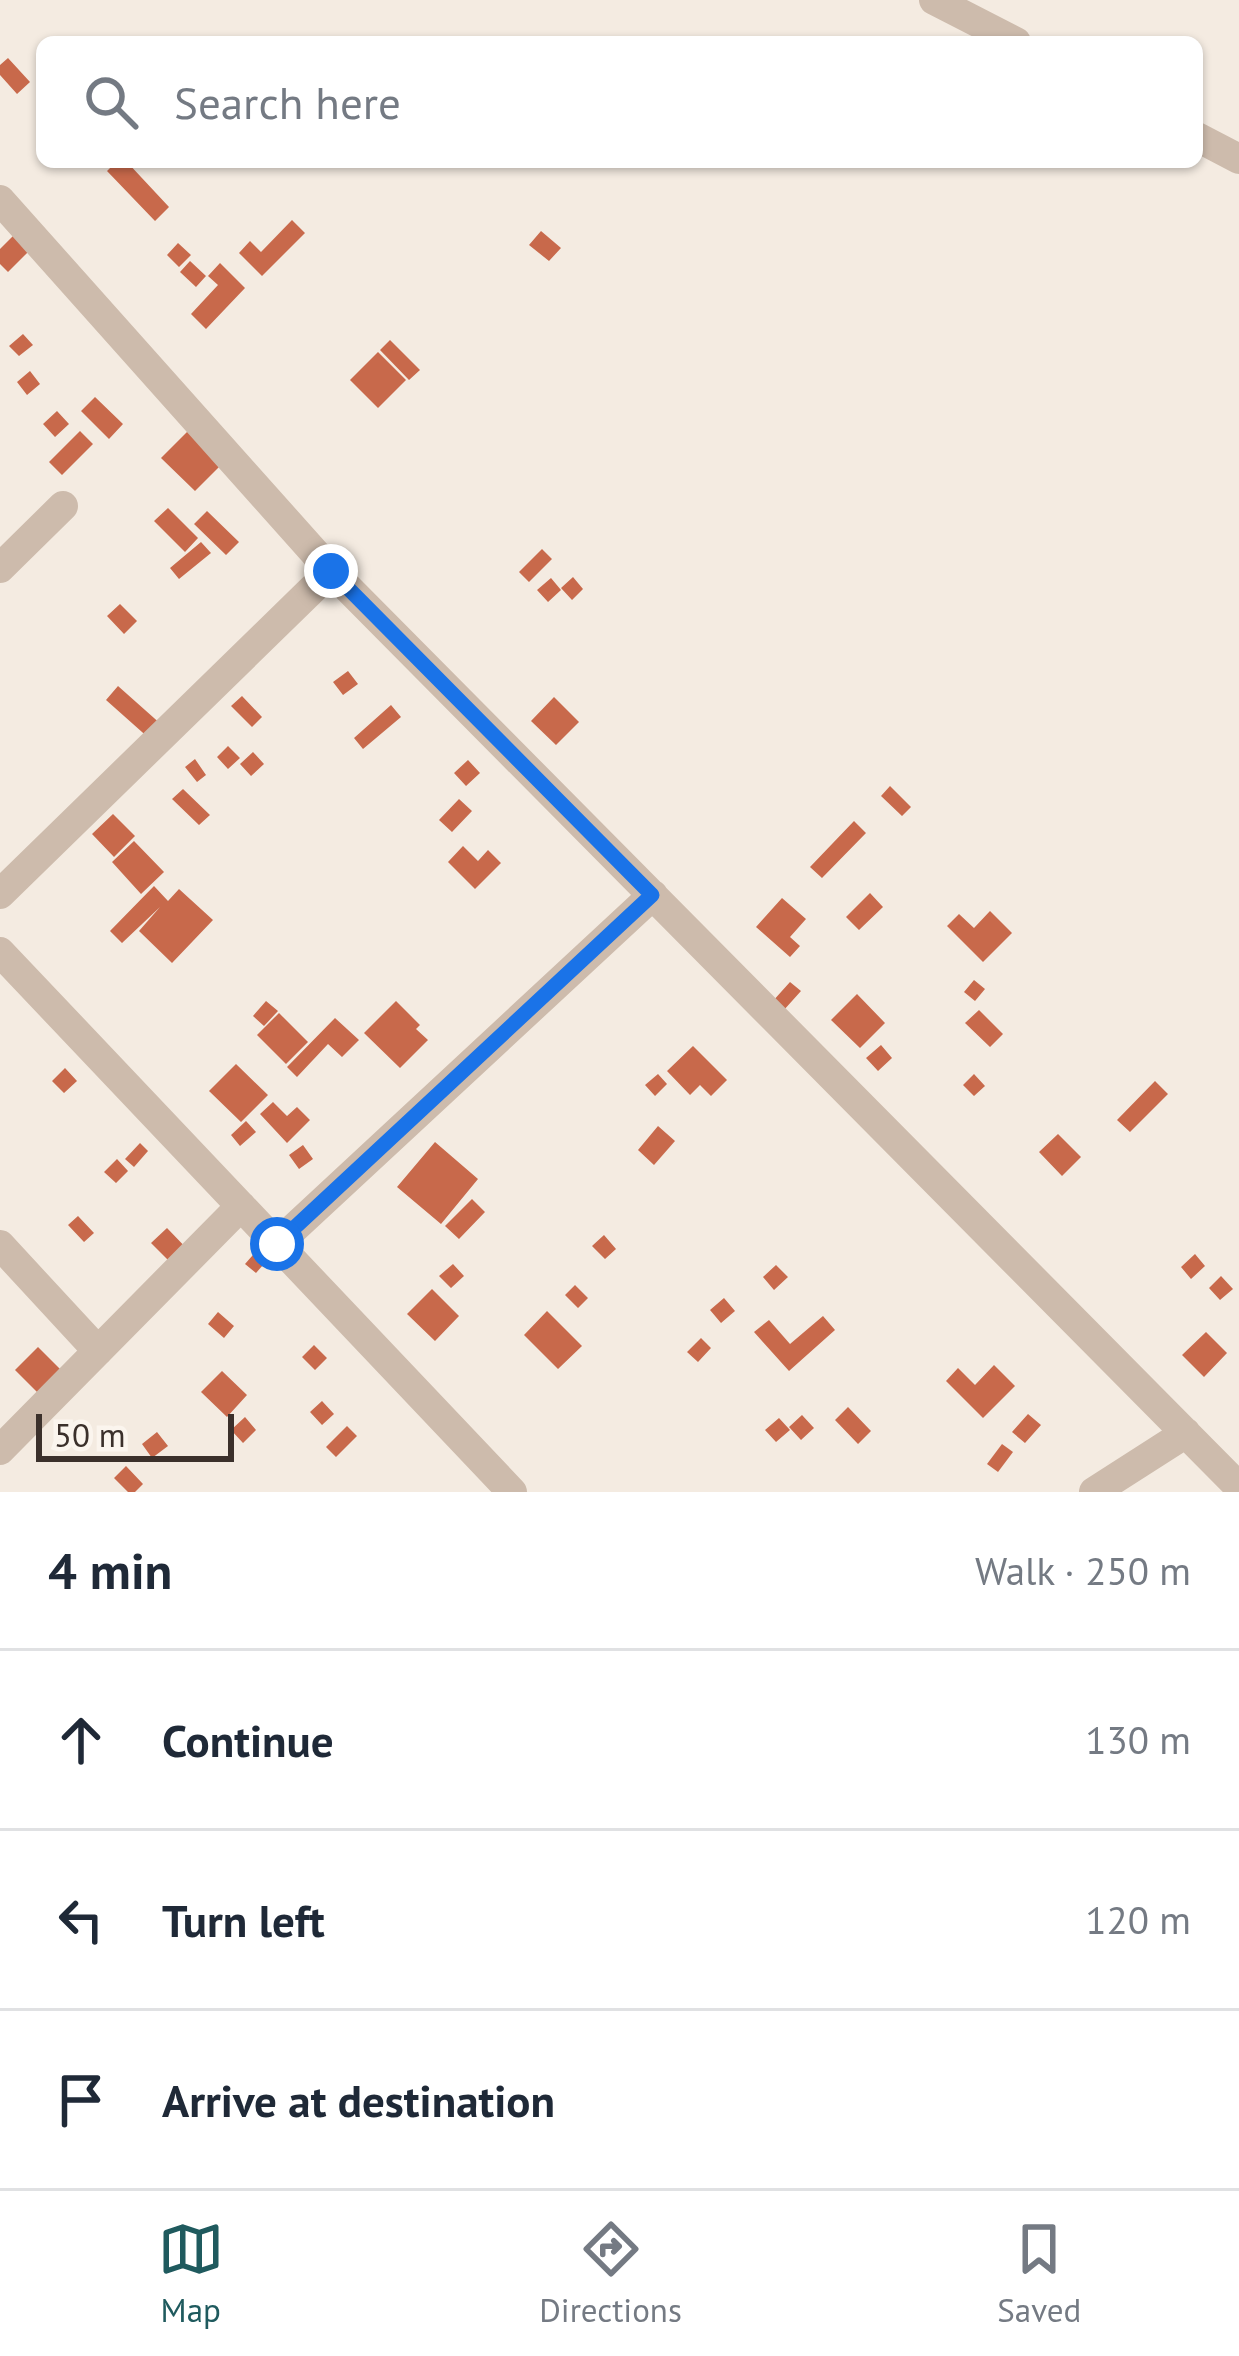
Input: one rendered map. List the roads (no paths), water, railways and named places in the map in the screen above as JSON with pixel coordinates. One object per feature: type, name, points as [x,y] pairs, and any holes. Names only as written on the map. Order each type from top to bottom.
[{"type":"street","points":[[934,0],[1004,36]]},
{"type":"street","points":[[1203,139],[1239,159]]},
{"type":"street","points":[[0,200],[331,571],[1239,1487]]},
{"type":"street","points":[[0,568],[62,506]]},
{"type":"street","points":[[0,894],[331,571]]},
{"type":"street","points":[[277,1244],[652,895]]},
{"type":"street","points":[[2,964],[241,1206],[512,1492]]},
{"type":"street","points":[[0,1450],[241,1206]]},
{"type":"street","points":[[0,1245],[98,1351]]},
{"type":"street","points":[[1094,1492],[1186,1433]]}]
